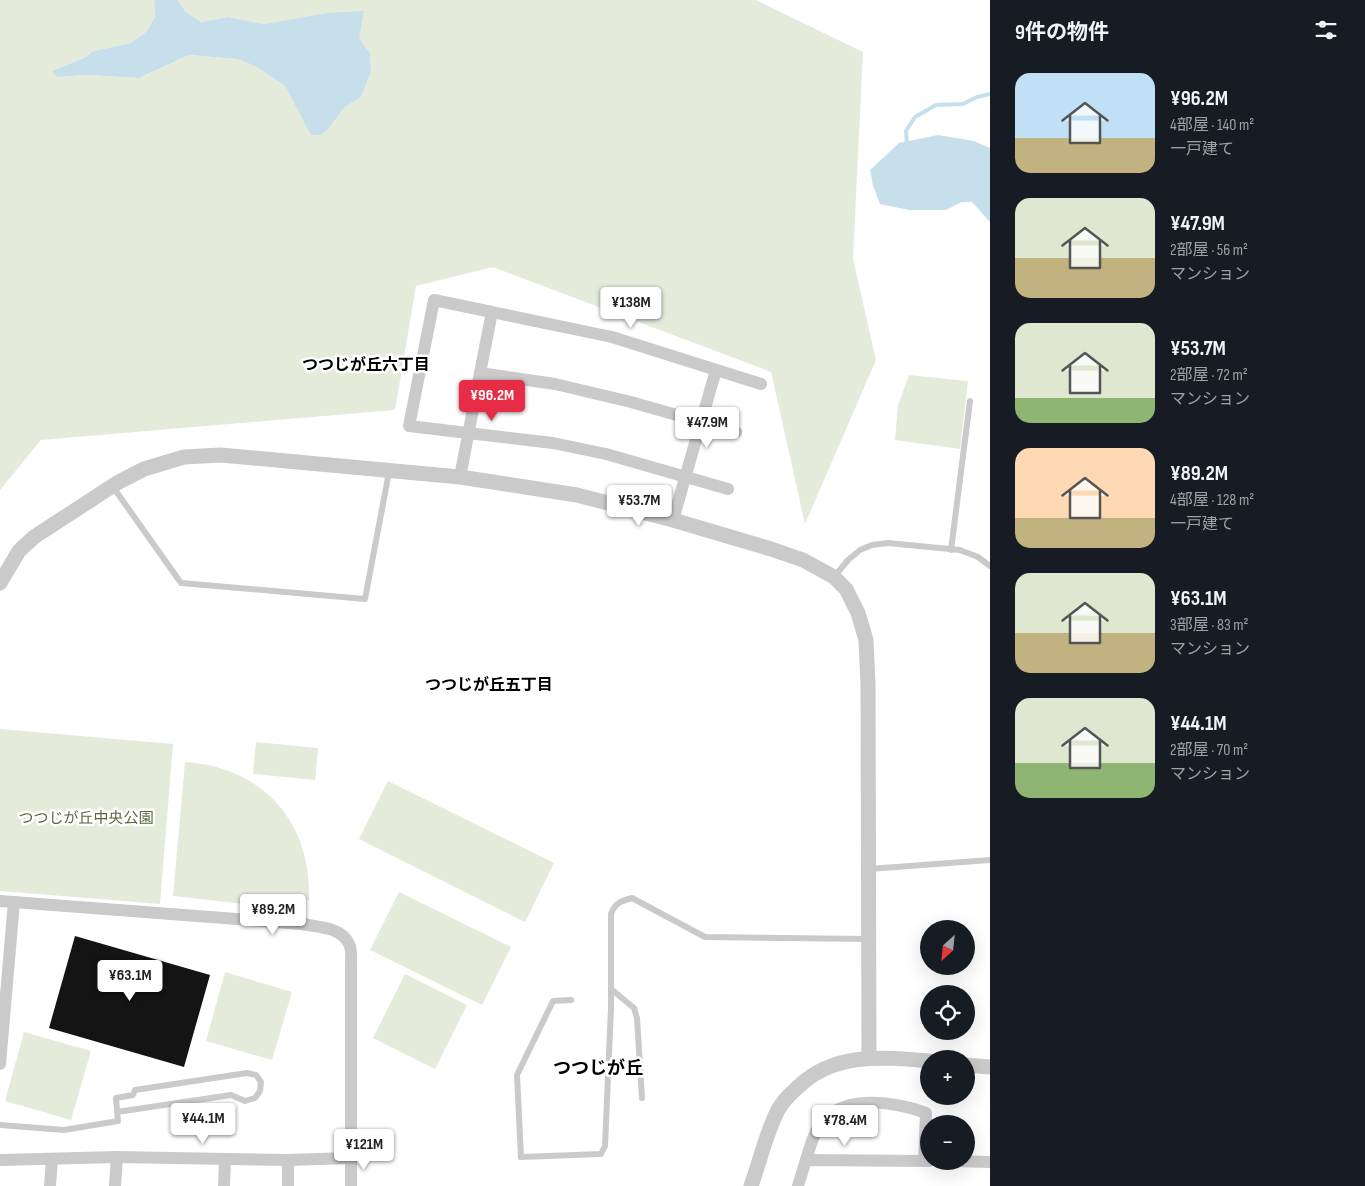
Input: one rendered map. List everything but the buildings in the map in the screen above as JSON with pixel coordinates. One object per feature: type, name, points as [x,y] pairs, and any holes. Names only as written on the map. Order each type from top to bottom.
[{"type":"street","points":[[728,489],[588,451],[553,444],[409,426],[434,300],[612,337],[761,384]]},
{"type":"street","points":[[460,477],[492,312]]},
{"type":"street","points":[[673,520],[716,370]]},
{"type":"street","points":[[480,373],[556,384],[631,402],[736,432]]},
{"type":"street","points":[[0,583],[19,551],[34,537],[112,486],[144,469],[184,457],[222,455],[460,477],[577,495],[673,520],[803,560],[834,577],[846,589],[858,613],[866,640],[868,684],[869,1057]]},
{"type":"street","points":[[0,901],[302,924],[331,929],[341,934],[349,944],[351,964],[351,1186]]},
{"type":"street","points":[[0,1064],[14,902]]},
{"type":"street","points":[[751,1186],[779,1109],[791,1094],[817,1072],[832,1064],[869,1057],[920,1060]]},
{"type":"street","points":[[975,1065],[990,1066]]},
{"type":"street","points":[[798,1186],[813,1138],[822,1122],[834,1112],[863,1102],[916,1109],[926,1113],[926,1115]]},
{"type":"street","points":[[0,1160],[118,1157],[288,1160],[350,1158]]},
{"type":"street","points":[[115,1186],[118,1157]]},
{"type":"street","points":[[50,1186],[52,1158]]},
{"type":"street","points":[[224,1186],[225,1159]]},
{"type":"street","points":[[288,1160],[288,1186]]},
{"type":"street","points":[[806,1160],[920,1161]]},
{"type":"street","points":[[975,1162],[990,1162]]},
{"type":"lane","points":[[951,550],[970,400]]},
{"type":"lane","points":[[112,486],[181,583],[365,599],[389,470]]},
{"type":"lane","points":[[834,577],[848,560],[860,550],[872,545],[888,544],[960,550],[978,557],[990,566]]},
{"type":"lane","points":[[869,869],[990,860]]},
{"type":"lane","points":[[571,1000],[553,1001],[517,1075],[521,1157],[601,1154],[605,1146],[611,989],[611,914],[614,906],[621,901],[632,898],[705,937],[869,939]]},
{"type":"lane","points":[[611,989],[634,1008],[637,1018],[642,1098]]},
{"type":"lane","points":[[0,1125],[64,1130],[118,1121],[117,1112],[116,1098],[133,1096],[135,1090],[247,1073],[256,1076],[261,1082],[260,1091],[255,1098],[245,1101],[231,1095],[117,1112]]},
{"type":"green space","points":[[0,0],[154,0],[155,17],[146,32],[131,43],[93,51],[86,57],[52,71],[57,77],[86,75],[139,78],[189,55],[237,59],[255,66],[285,86],[312,135],[328,129],[345,107],[361,97],[371,72],[370,53],[359,38],[327,13],[264,24],[228,17],[201,22],[185,11],[178,0],[756,0],[863,52],[853,259],[876,360],[805,524],[771,372],[493,267],[416,286],[395,410],[41,440],[0,490]]},
{"type":"green space","points":[[909,375],[968,381],[960,449],[895,440],[898,405]]},
{"type":"green space","name":"つつじが丘中央公園","points":[[0,729],[173,744],[160,904],[0,891]]},
{"type":"green space","points":[[256,742],[318,748],[315,780],[253,774]]},
{"type":"green space","points":[[185,762],[213,766],[238,775],[259,787],[277,804],[292,823],[302,846],[308,872],[309,900],[245,894],[244,904],[173,896]]},
{"type":"green space","points":[[388,781],[554,863],[525,922],[359,839]]},
{"type":"green space","points":[[399,892],[511,947],[482,1005],[370,950]]},
{"type":"green space","points":[[225,972],[292,992],[272,1060],[206,1041]]},
{"type":"green space","points":[[405,974],[467,1005],[435,1069],[373,1038]]},
{"type":"green space","points":[[24,1032],[91,1051],[71,1120],[5,1101]]},
{"type":"water","points":[[154,0],[178,0],[185,11],[201,22],[228,17],[264,24],[327,13],[364,11],[359,38],[370,53],[371,72],[361,97],[345,107],[321,135],[311,135],[285,86],[255,66],[237,59],[189,55],[139,78],[86,75],[57,77],[52,71],[86,57],[93,51],[131,43],[146,32],[155,17]]},
{"type":"water","points":[[938,135],[974,141],[990,148],[990,222],[972,202],[962,202],[946,210],[909,210],[880,204],[873,186],[870,170],[899,143]]},
{"type":"waterway","points":[[907,146],[906,131],[915,117],[936,105],[963,104],[977,97],[990,94]]},
{"type":"district","name":"つつじが丘六丁目","points":[[366,364]]},
{"type":"district","name":"つつじが丘五丁目","points":[[489,684]]},
{"type":"district","name":"つつじが丘","points":[[598,1068]]}]
